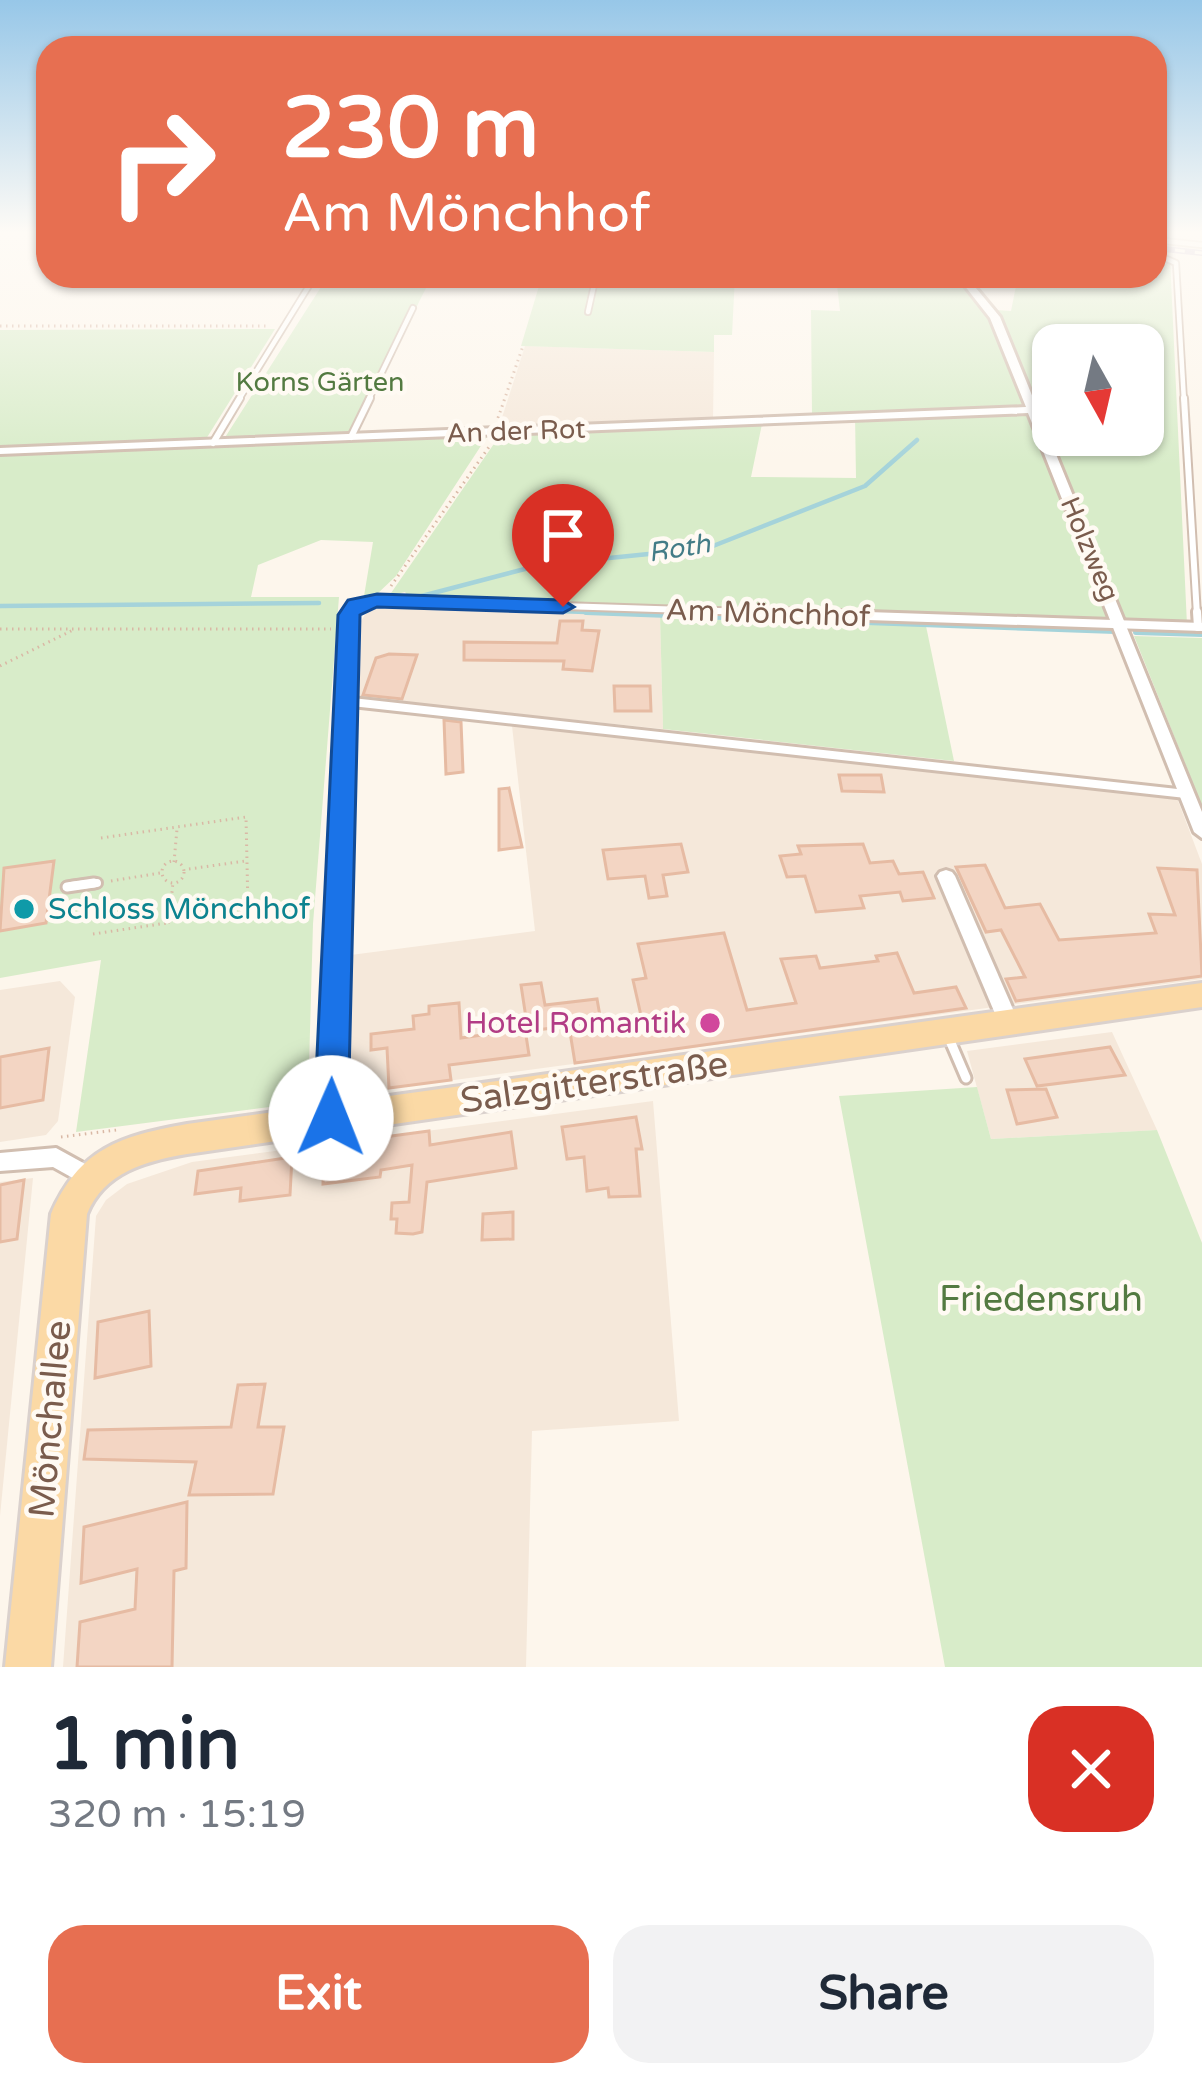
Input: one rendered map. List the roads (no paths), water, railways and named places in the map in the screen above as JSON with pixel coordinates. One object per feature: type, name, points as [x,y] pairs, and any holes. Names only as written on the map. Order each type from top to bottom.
[{"type":"main road","name":"Salzgitterstraße","points":[[89,1177],[139,1148],[1202,995]]},
{"type":"main road","name":"Mönchallee","points":[[28,1667],[66,1234],[73,1200],[89,1177]]},
{"type":"street","name":"Holzweg","points":[[990,310],[1032,410]]},
{"type":"street","name":"An der Rot","points":[[0,451],[1032,410]]},
{"type":"street","name":"Holzweg","points":[[1051,456],[1202,832]]},
{"type":"street","points":[[946,876],[1009,1023]]},
{"type":"street","points":[[0,1162],[56,1157],[89,1177]]},
{"type":"lane","points":[[213,443],[294,310]]},
{"type":"lane","points":[[351,437],[412,310]]},
{"type":"lane","points":[[1179,310],[1200,627]]},
{"type":"lane","name":"Am Mönchhof","points":[[343,701],[345,629],[356,604],[377,600],[1200,627]]},
{"type":"lane","points":[[331,1118],[343,701],[1187,794]]},
{"type":"lane","points":[[68,887],[97,883]]},
{"type":"lane","points":[[945,1032],[966,1078]]},
{"type":"waterway","name":"Roth","points":[[418,597],[540,565],[708,548],[865,486],[917,440]]},
{"type":"waterway","name":"Roth","points":[[0,606],[319,603]]},
{"type":"waterway","points":[[386,605],[646,614]]},
{"type":"waterway","points":[[586,612],[646,614]]},
{"type":"waterway","points":[[646,614],[670,615]]},
{"type":"waterway","points":[[646,614],[1115,631]]},
{"type":"waterway","points":[[1136,632],[1202,634]]},
{"type":"place","name":"Schloss Mönchhof","points":[[24,909]]},
{"type":"place","name":"Hotel Romantik","points":[[710,1023]]},
{"type":"park label","name":"Korns Gärten","points":[[320,382]]},
{"type":"park label","name":"Friedensruh","points":[[1041,1298]]}]
